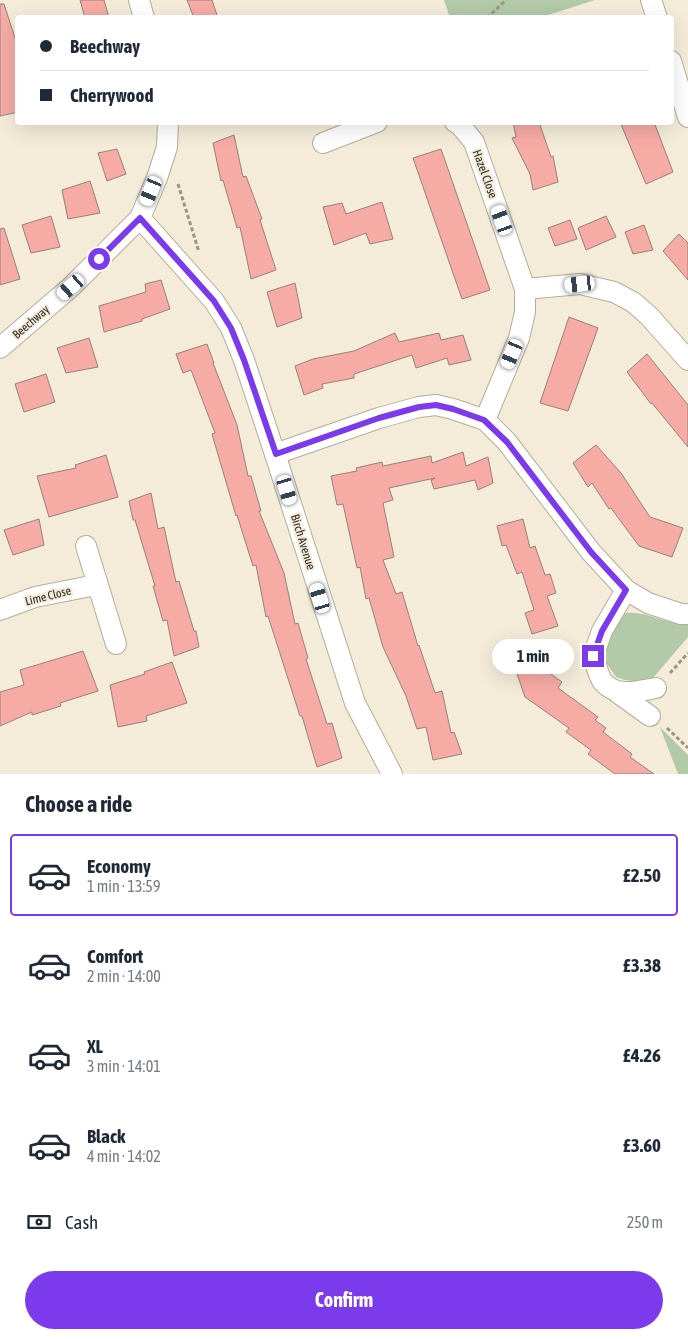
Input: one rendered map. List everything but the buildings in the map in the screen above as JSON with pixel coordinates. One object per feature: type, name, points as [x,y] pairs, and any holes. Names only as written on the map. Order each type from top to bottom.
[{"type":"street","points":[[139,0],[143,15]]},
{"type":"street","points":[[651,0],[656,15]]},
{"type":"street","points":[[674,71],[688,117]]},
{"type":"street","name":"Beechway","points":[[0,348],[71,287],[140,218],[157,178],[167,147],[168,125]]},
{"type":"street","points":[[323,143],[369,125]]},
{"type":"street","name":"Hazel Close","points":[[460,125],[474,142],[525,289],[525,312],[519,338],[484,420]]},
{"type":"street","name":"Birch Avenue","points":[[140,218],[214,301],[231,328],[276,454],[354,702],[387,772]]},
{"type":"street","points":[[525,289],[580,284],[614,292],[633,302],[649,316],[688,360]]},
{"type":"street","points":[[276,454],[379,418],[419,407],[436,405],[484,420],[507,442],[591,552],[626,590],[648,603],[681,614],[688,614]]},
{"type":"street","points":[[86,546],[96,585],[116,644]]},
{"type":"street","name":"Lime Close","points":[[0,610],[35,597],[96,585]]},
{"type":"street","points":[[626,590],[602,631],[593,656],[602,681],[650,716]]},
{"type":"street","points":[[618,693],[656,688]]},
{"type":"path","points":[[490,15],[506,0]]},
{"type":"path","points":[[178,183],[200,256]]},
{"type":"path","points":[[656,688],[688,653]]},
{"type":"path","points":[[650,716],[671,731],[688,748]]},
{"type":"green space","points":[[444,0],[595,0],[548,15],[449,15]]},
{"type":"green space","points":[[626,613],[642,614],[680,624],[688,624],[688,637],[653,678],[635,681],[616,677],[603,658],[617,619]]},
{"type":"green space","points":[[660,727],[688,755],[688,774],[678,774]]},
{"type":"route","points":[[99,259],[140,218],[214,301],[231,328],[276,454],[379,418],[419,407],[436,405],[484,420],[507,442],[591,552],[626,590],[602,631],[593,656]]}]
